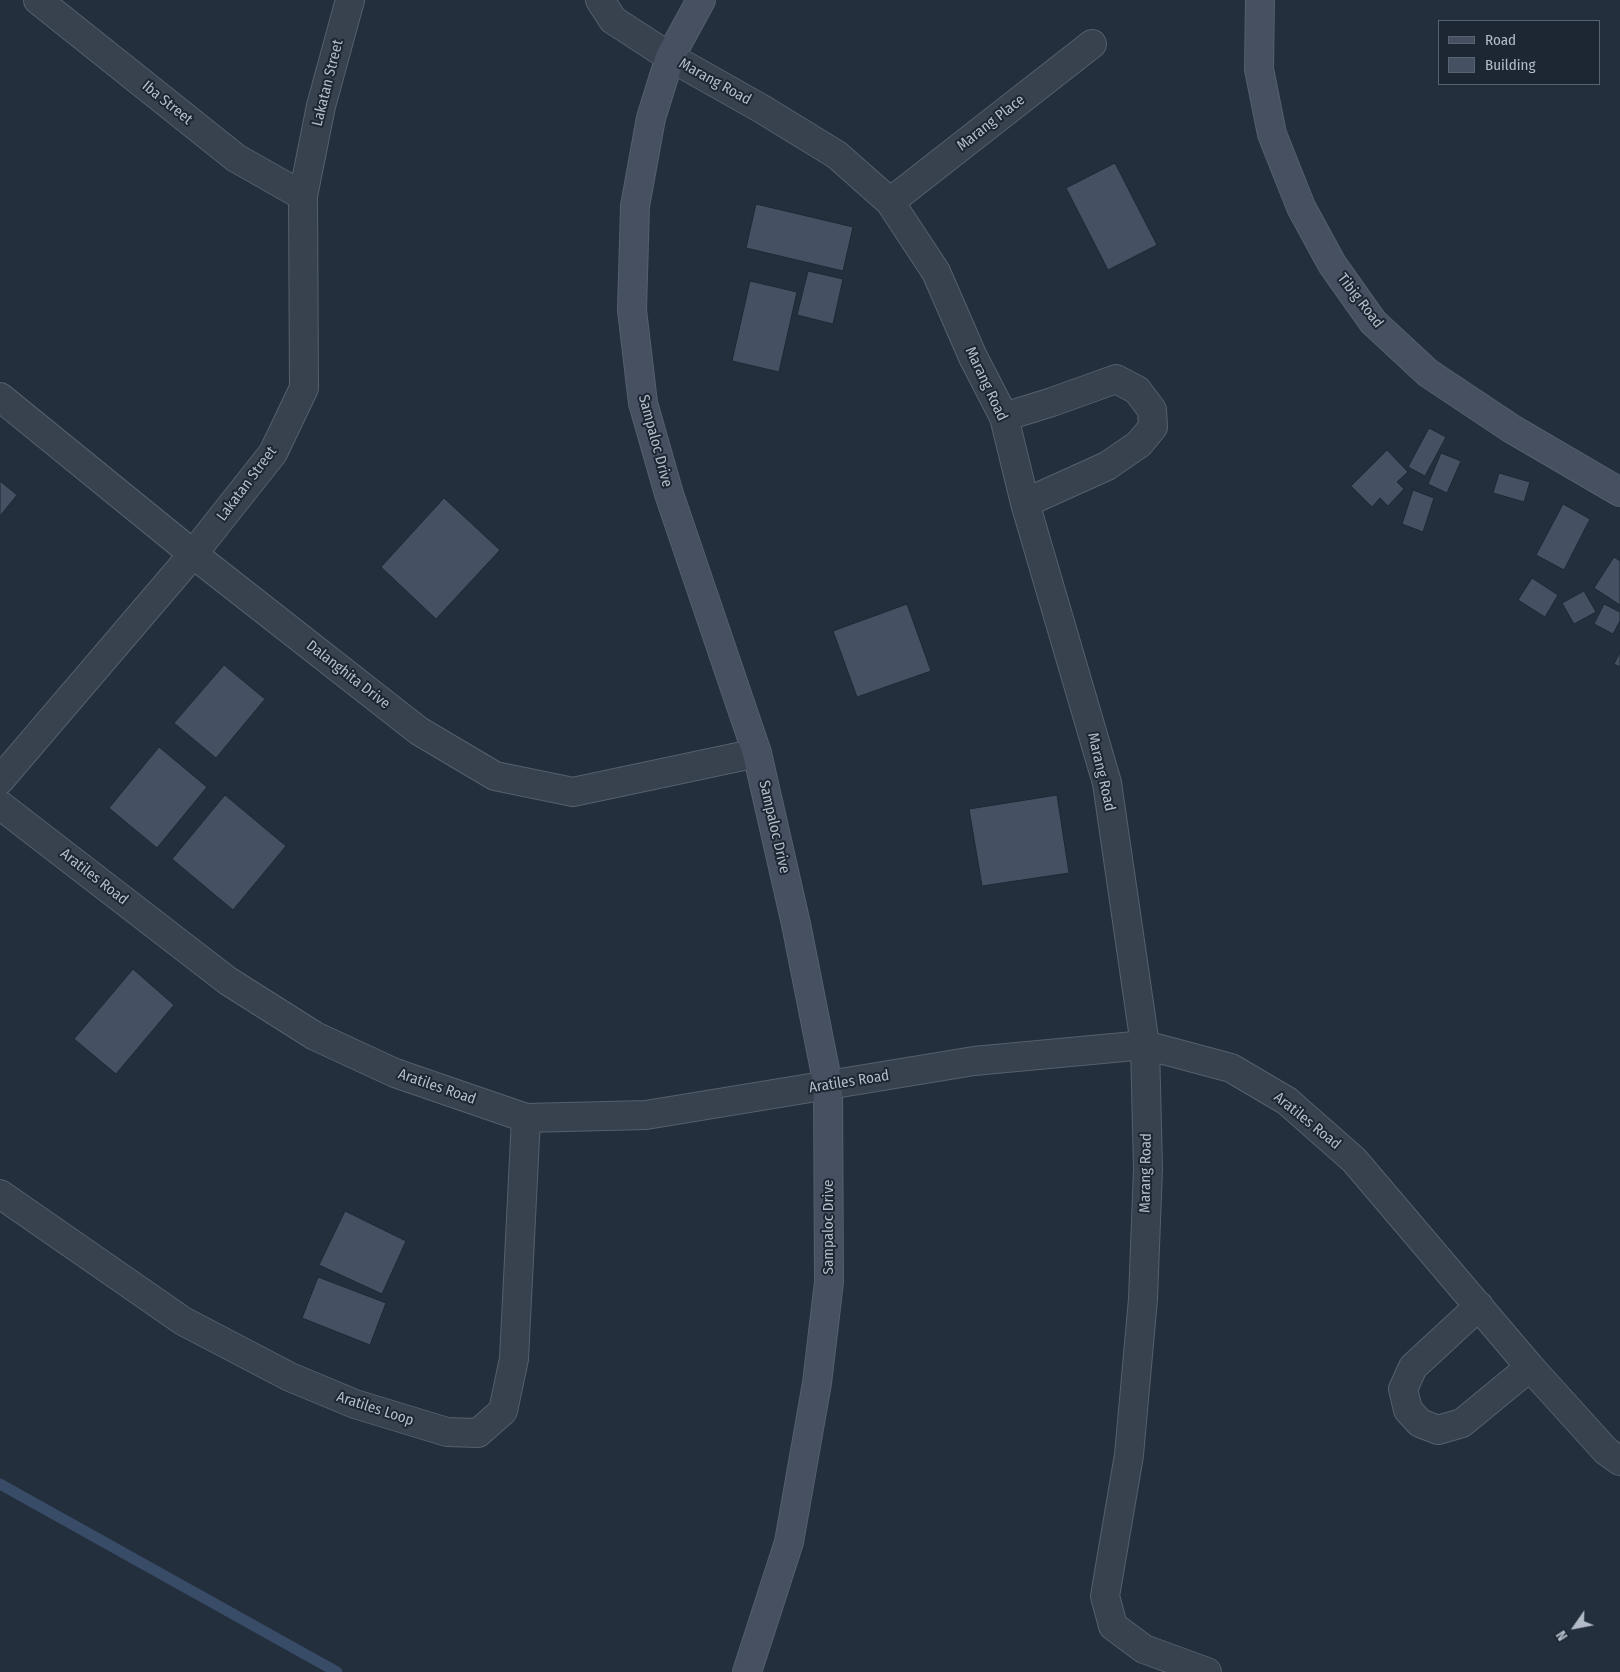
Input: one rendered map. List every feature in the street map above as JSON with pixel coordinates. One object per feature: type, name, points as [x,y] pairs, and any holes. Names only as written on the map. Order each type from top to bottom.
[{"type":"street","name":"Iba Street","points":[[38,0],[236,158],[303,196]]},
{"type":"street","name":"Lakatan Street","points":[[0,780],[193,554],[273,453],[304,388],[303,196],[321,106],[350,0]]},
{"type":"street","name":"Marang Road","points":[[600,0],[614,20],[670,58],[762,109],[837,155],[890,202],[936,272],[973,357],[1004,417],[1025,503],[1107,783],[1145,1045],[1148,1169],[1143,1299],[1129,1455],[1105,1596],[1113,1626],[1144,1649],[1207,1672]]},
{"type":"street","name":"Sampaloc Drive","points":[[701,0],[670,58],[651,118],[635,206],[632,310],[643,403],[669,494],[757,753],[796,924],[828,1085],[829,1282],[818,1383],[789,1542],[747,1672]]},
{"type":"street","name":"Tibig Road","points":[[1260,0],[1259,69],[1272,134],[1301,207],[1332,264],[1373,322],[1428,373],[1512,429],[1620,492]]},
{"type":"street","name":"Marang Place","points":[[890,202],[1092,44]]},
{"type":"street","points":[[1004,417],[1116,379],[1137,390],[1152,410],[1153,427],[1139,444],[1107,466],[1025,503]]},
{"type":"street","name":"Dalanghita Drive","points":[[0,397],[193,554],[419,731],[495,776],[573,792],[757,753]]},
{"type":"street","name":"Aratiles Road","points":[[0,805],[228,981],[315,1036],[395,1073],[526,1118],[646,1115],[974,1061],[1145,1045],[1231,1068],[1288,1101],[1354,1160],[1530,1367],[1606,1451],[1620,1461]]},
{"type":"street","name":"Aratiles Loop","points":[[0,1194],[183,1321],[290,1377],[355,1404],[447,1432],[478,1433],[503,1412],[514,1359],[526,1118]]},
{"type":"street","points":[[1479,1306],[1413,1367],[1403,1389],[1408,1410],[1420,1423],[1438,1430],[1462,1423],[1530,1367]]},
{"type":"building","points":[[1115,163],[1157,245],[1108,270],[1066,188]]},
{"type":"building","points":[[756,204],[853,227],[843,271],[746,248]]},
{"type":"building","points":[[808,271],[843,279],[833,324],[797,315]]},
{"type":"building","points":[[750,281],[797,292],[779,372],[732,361]]},
{"type":"building","points":[[1429,428],[1446,437],[1425,476],[1408,467]]},
{"type":"building","points":[[1387,450],[1408,472],[1397,482],[1404,489],[1388,506],[1380,498],[1372,507],[1351,486]]},
{"type":"building","points":[[1441,453],[1461,461],[1447,493],[1428,484]]},
{"type":"building","points":[[1499,473],[1530,482],[1524,502],[1493,493]]},
{"type":"building","points":[[0,481],[17,495],[0,516]]},
{"type":"building","points":[[1413,490],[1434,498],[1423,532],[1402,524]]},
{"type":"building","points":[[444,498],[500,550],[436,619],[381,567]]},
{"type":"building","points":[[1563,504],[1590,519],[1564,570],[1536,555]]},
{"type":"building","points":[[1614,557],[1620,561],[1620,605],[1594,588]]},
{"type":"building","points":[[1532,578],[1558,595],[1545,617],[1518,600]]},
{"type":"building","points":[[1584,591],[1596,612],[1574,624],[1562,603]]},
{"type":"building","points":[[907,604],[931,671],[857,697],[833,631]]},
{"type":"building","points":[[1604,604],[1620,612],[1620,621],[1613,634],[1594,624]]},
{"type":"building","points":[[1620,652],[1620,667],[1614,664]]},
{"type":"building","points":[[224,665],[265,699],[216,758],[174,723]]},
{"type":"building","points":[[159,747],[207,787],[157,848],[109,808]]},
{"type":"building","points":[[225,795],[286,846],[233,910],[172,859]]},
{"type":"building","points":[[1057,795],[1069,873],[982,886],[969,809]]},
{"type":"building","points":[[133,969],[174,1005],[116,1074],[74,1039]]},
{"type":"building","points":[[345,1211],[406,1241],[382,1294],[319,1265]]},
{"type":"building","points":[[318,1277],[386,1303],[370,1345],[302,1318]]},
{"type":"waterway","points":[[0,1484],[337,1672]]}]
